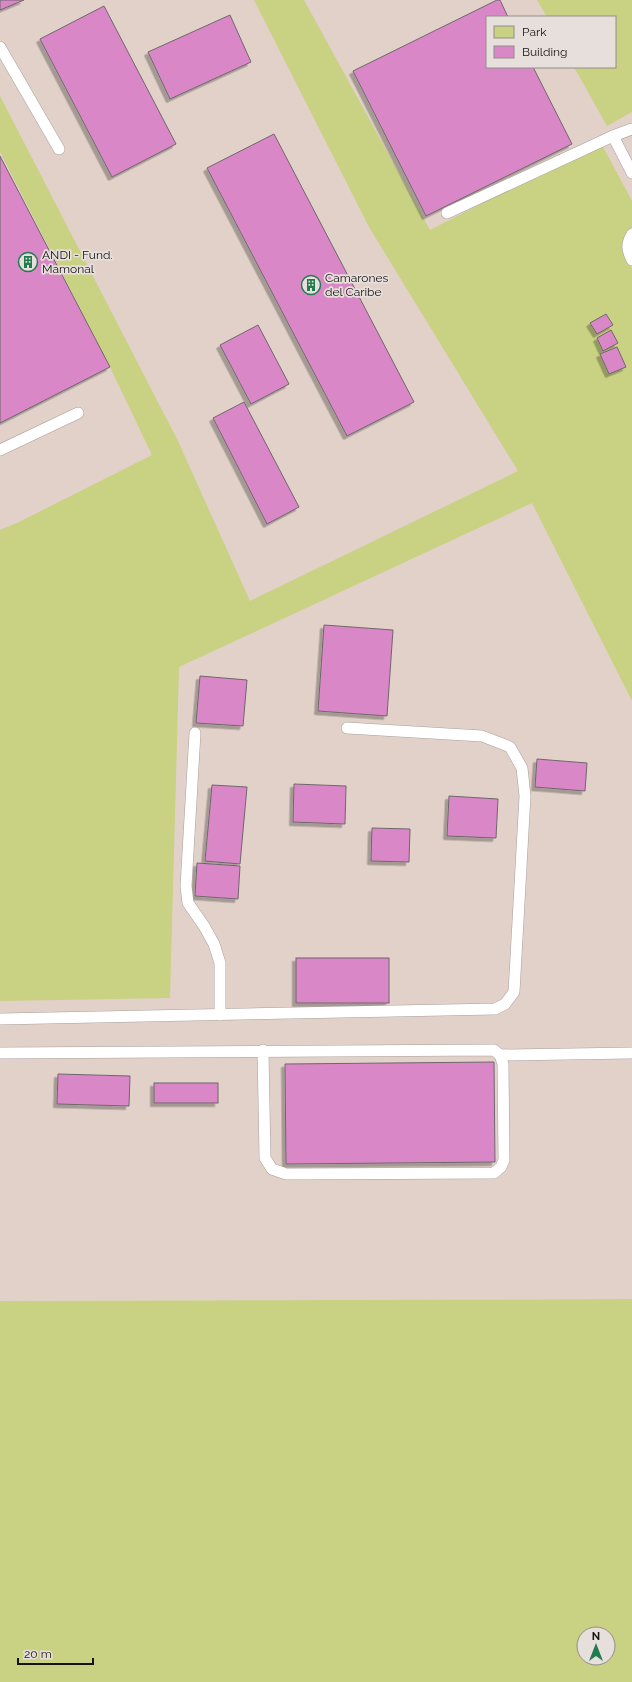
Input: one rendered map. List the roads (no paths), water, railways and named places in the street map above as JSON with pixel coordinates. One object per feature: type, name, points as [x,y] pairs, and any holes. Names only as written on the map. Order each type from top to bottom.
[{"type":"lane","points":[[0,47],[59,149]]},
{"type":"lane","points":[[447,213],[612,136],[632,129]]},
{"type":"lane","points":[[612,136],[632,173]]},
{"type":"lane","points":[[632,234],[627,246],[632,260]]},
{"type":"lane","points":[[0,450],[78,413]]},
{"type":"lane","points":[[0,1019],[495,1009],[505,1004],[514,992],[525,796],[522,768],[510,747],[482,736],[347,728]]},
{"type":"lane","points":[[195,733],[186,886],[188,903],[211,938],[220,963],[220,1015]]},
{"type":"lane","points":[[0,1053],[263,1050],[494,1050],[500,1055],[503,1064],[504,1160],[501,1167],[494,1173],[286,1174],[272,1169],[265,1158],[263,1050]]},
{"type":"lane","points":[[500,1055],[632,1053]]},
{"type":"place","name":"ANDI - Fund. Mamonal","points":[[28,262]]},
{"type":"place","name":"Camarones del Caribe","points":[[311,285]]}]
